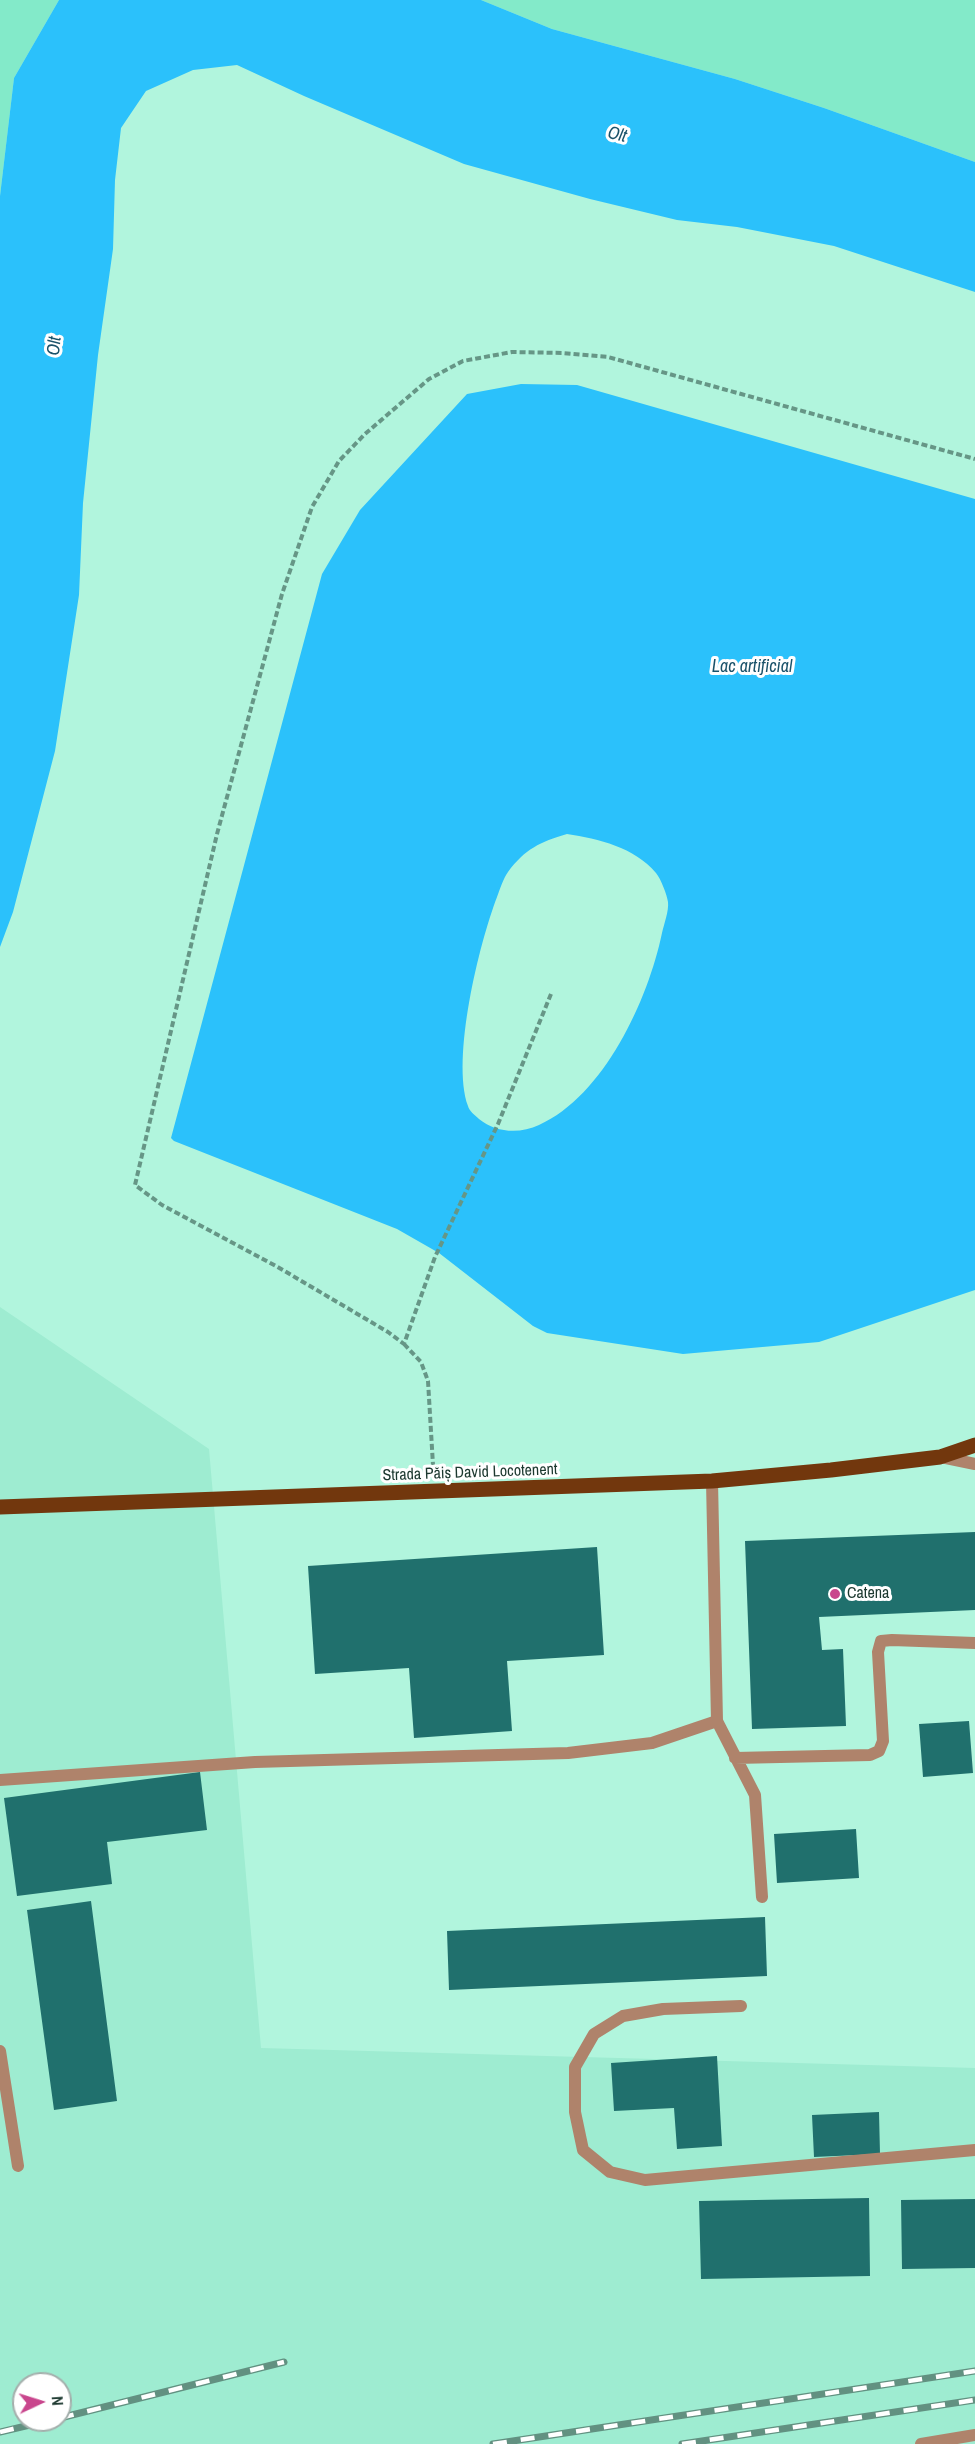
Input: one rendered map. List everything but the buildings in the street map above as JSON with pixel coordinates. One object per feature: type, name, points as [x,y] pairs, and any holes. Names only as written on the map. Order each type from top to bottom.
[{"type":"main road","name":"Strada Păiș David Locotenent","points":[[0,1507],[712,1481],[940,1457],[975,1445]]},
{"type":"street","name":"Strada Păiș David Locotenent","points":[[940,1457],[975,1464]]},
{"type":"street","points":[[712,1481],[717,1721],[755,1796],[762,1897]]},
{"type":"street","points":[[735,1758],[870,1755],[879,1751],[883,1741],[878,1652],[881,1641],[975,1643]]},
{"type":"street","points":[[0,1780],[255,1762],[568,1753],[652,1743],[717,1721]]},
{"type":"street","points":[[741,2006],[663,2009],[623,2016],[594,2034],[574,2067],[575,2112],[583,2150],[610,2172],[645,2180],[975,2150]]},
{"type":"street","points":[[0,2051],[18,2166]]},
{"type":"street","points":[[921,2444],[975,2435]]},
{"type":"path","points":[[434,1492],[429,1382],[421,1362],[404,1344],[388,1332],[286,1272],[162,1205],[135,1185],[217,834],[282,594],[312,507],[339,461],[365,434],[429,378],[463,361],[512,352],[608,357],[975,459]]},
{"type":"path","points":[[404,1344],[435,1257],[498,1125],[551,994]]},
{"type":"shaded area","points":[[0,0],[59,0],[14,78],[0,196]]},
{"type":"shaded area","points":[[481,0],[975,0],[975,162],[735,79],[552,29]]},
{"type":"shaded area","points":[[0,1307],[209,1449],[261,2048],[975,2068],[975,2444],[0,2444]]},
{"type":"water","name":"Olt","points":[[59,0],[481,0],[552,29],[735,79],[975,162],[975,292],[834,246],[737,227],[677,220],[590,199],[464,164],[237,65],[193,70],[146,91],[121,128],[115,180],[113,249],[98,355],[83,503],[79,595],[55,751],[13,912],[0,947],[0,196],[14,78]]},
{"type":"water","name":"Lac artificial","points":[[521,384],[577,385],[975,499],[975,1290],[819,1342],[683,1354],[547,1333],[533,1326],[439,1253],[397,1229],[171,1138],[322,574],[360,510],[467,394]],"holes":[[[567,834],[627,851],[647,864],[658,876],[665,891],[668,906],[655,959],[634,1016],[620,1043],[584,1092],[562,1111],[539,1125],[516,1131],[500,1129],[486,1124],[471,1111],[464,1085],[465,1031],[482,943],[502,884],[514,864],[534,847],[549,840]]]},
{"type":"railway","points":[[72,2415],[284,2362]]},
{"type":"railway","points":[[493,2444],[975,2371]]},
{"type":"railway","points":[[682,2444],[975,2400]]},
{"type":"railway","points":[[0,2432],[12,2429]]},
{"type":"place","name":"Catena","points":[[835,1594]]}]
